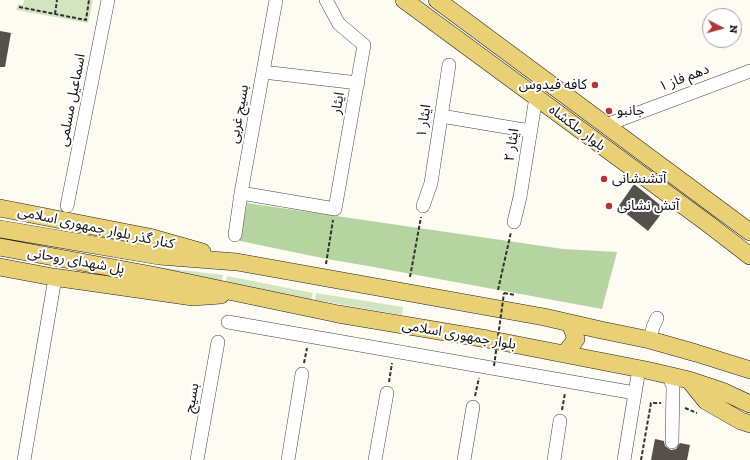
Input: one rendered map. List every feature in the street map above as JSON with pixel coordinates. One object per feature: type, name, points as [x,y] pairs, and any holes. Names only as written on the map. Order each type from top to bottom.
[{"type":"main road","name":"بلوار ملکشاه","points":[[404,0],[750,256]]},
{"type":"main road","name":"بلوار ملکشاه","points":[[436,0],[750,232]]},
{"type":"main road","points":[[655,186],[665,185],[667,183],[668,170]]},
{"type":"main road","points":[[707,223],[704,218],[704,209],[714,205]]},
{"type":"main road","name":"کنار گذر بلوار جمهوری اسلامی","points":[[0,208],[65,219],[149,237],[237,262]]},
{"type":"main road","name":"پل شهدای روحانی","points":[[0,229],[159,256],[237,262]]},
{"type":"main road","name":"پل شهدای روحانی","points":[[0,247],[152,275]]},
{"type":"main road","points":[[237,262],[544,317],[650,340],[750,370]]},
{"type":"main road","points":[[0,267],[53,277],[193,297],[240,294]]},
{"type":"main road","name":"بلوار جمهوری اسلامی","points":[[152,275],[338,314],[487,339],[668,375],[722,391],[750,404]]},
{"type":"main road","points":[[565,354],[576,339],[570,323]]},
{"type":"main road","points":[[705,356],[750,378]]},
{"type":"main road","points":[[689,380],[706,402],[741,422],[750,424]]},
{"type":"street","name":"اسماعیل مسلمی","points":[[67,206],[108,0]]},
{"type":"street","name":"بسیج غربی","points":[[235,235],[241,193],[276,0]]},
{"type":"street","name":"ایثار","points":[[326,0],[339,24],[364,45],[335,209]]},
{"type":"street","name":"ایثار ۱","points":[[423,206],[431,183],[449,65]]},
{"type":"street","name":"دهم فاز ۱","points":[[606,125],[750,71]]},
{"type":"street","points":[[263,72],[358,83]]},
{"type":"street","name":"ایثار ۲","points":[[514,222],[520,197],[536,97]]},
{"type":"street","points":[[441,116],[530,131]]},
{"type":"street","points":[[241,193],[335,209]]},
{"type":"street","points":[[24,460],[54,284]]},
{"type":"street","points":[[650,340],[657,318]]},
{"type":"street","points":[[228,322],[478,364],[635,394]]},
{"type":"street","name":"بسیج","points":[[197,460],[218,342]]},
{"type":"street","points":[[624,460],[639,369]]},
{"type":"street","points":[[288,460],[302,374]]},
{"type":"street","points":[[668,375],[673,386],[672,442]]},
{"type":"street","points":[[375,460],[387,393]]},
{"type":"street","points":[[464,460],[473,407]]},
{"type":"street","points":[[554,460],[560,421]]},
{"type":"path","points":[[55,14],[57,0]]},
{"type":"path","points":[[19,8],[86,20],[89,0]]},
{"type":"path","points":[[410,277],[423,206]]},
{"type":"path","points":[[326,264],[335,209]]},
{"type":"path","points":[[498,290],[514,222]]},
{"type":"path","points":[[473,407],[478,364],[504,293],[515,295]]},
{"type":"path","points":[[302,374],[309,336]]},
{"type":"path","points":[[387,393],[394,351]]},
{"type":"path","points":[[560,421],[566,381]]},
{"type":"green space","points":[[24,0],[93,0],[88,23],[16,10],[18,4],[23,5]]},
{"type":"green space","points":[[247,203],[563,249],[617,252],[602,309],[327,259],[240,241]]},
{"type":"green space","points":[[157,267],[223,275],[221,283],[156,270]]},
{"type":"green space","points":[[227,276],[313,293],[311,300],[226,283]]},
{"type":"green space","points":[[316,293],[403,307],[402,315],[315,300]]},
{"type":"building","points":[[0,31],[11,33],[5,67],[0,67]]},
{"type":"building","points":[[634,184],[665,209],[648,231],[618,207]]},
{"type":"building","points":[[655,439],[664,441],[665,446],[671,450],[676,449],[680,443],[690,445],[687,460],[651,460]]},
{"type":"place","name":"كافه فيدوس","points":[[595,85]]},
{"type":"place","name":"جانبو","points":[[609,111]]},
{"type":"place","name":"آتشنشانی","points":[[604,179]]},
{"type":"place","name":"آتش نشانی","points":[[609,206]]}]
